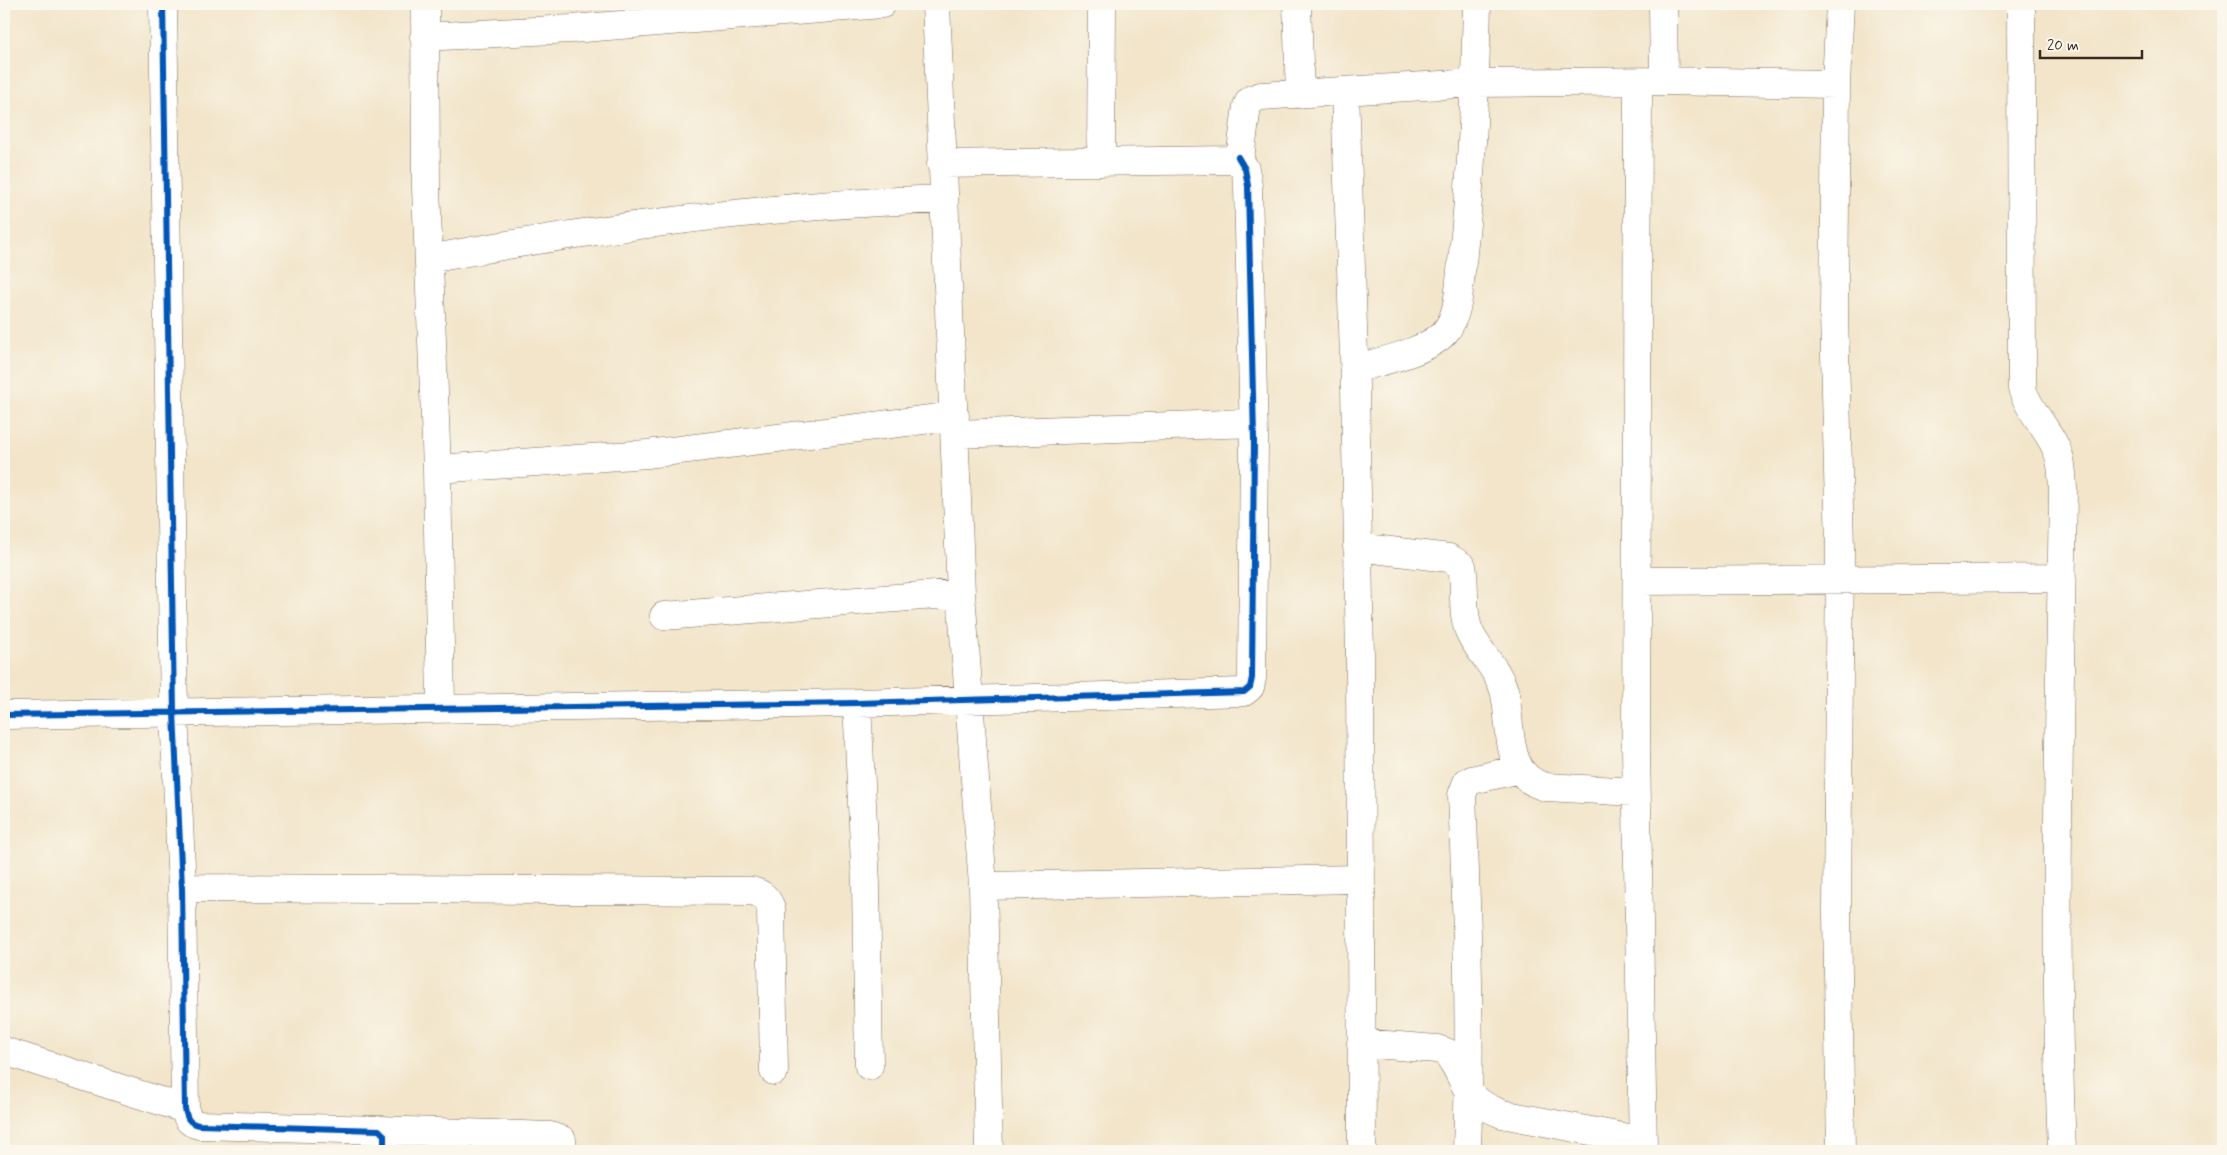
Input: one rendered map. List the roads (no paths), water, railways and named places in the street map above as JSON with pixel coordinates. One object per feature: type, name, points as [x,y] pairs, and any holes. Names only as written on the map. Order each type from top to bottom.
[{"type":"street","points":[[162,4],[174,714],[182,888],[186,1118],[192,1123],[199,1125],[382,1141],[550,1136],[562,1140],[563,1151]]},
{"type":"street","points":[[425,4],[424,37],[429,259],[437,469],[441,708]]},
{"type":"street","points":[[424,37],[571,29],[882,4]]},
{"type":"street","points":[[936,4],[941,164],[955,425],[960,593],[983,886],[990,1151]]},
{"type":"street","points":[[1101,162],[1102,4]]},
{"type":"street","points":[[1297,4],[1300,94]]},
{"type":"street","points":[[1354,369],[1417,350],[1445,333],[1452,320],[1457,303],[1469,201],[1477,4]]},
{"type":"street","points":[[1361,1043],[1437,1049],[1446,1052],[1468,1094],[1486,1108],[1502,1114],[1643,1146],[1636,792],[1638,581],[1651,82],[1663,4]]},
{"type":"street","points":[[1840,4],[1836,84],[1834,314],[1840,581],[1837,913],[1841,1151]]},
{"type":"street","points":[[2021,4],[2022,389],[2026,401],[2056,447],[2061,463],[2063,489],[2059,1076],[2062,1151]]},
{"type":"street","points":[[941,164],[1202,162],[1233,160],[1242,151],[1247,106],[1250,100],[1261,96],[1475,83],[1836,84]]},
{"type":"street","points":[[1345,91],[1354,369],[1357,547],[1362,1151]]},
{"type":"street","points":[[4,715],[857,703],[968,698],[1244,692],[1250,687],[1252,678],[1253,424],[1248,186],[1245,170],[1238,157]]},
{"type":"street","points":[[429,259],[534,239],[810,205],[943,199]]},
{"type":"street","points":[[437,469],[647,454],[955,425],[1253,424]]},
{"type":"street","points":[[1357,547],[1449,558],[1462,566],[1469,632],[1498,674],[1504,689],[1514,761],[1524,776],[1535,785],[1546,788],[1636,792]]},
{"type":"street","points":[[1638,581],[2062,578]]},
{"type":"street","points":[[664,616],[960,593]]},
{"type":"street","points":[[857,703],[866,884],[869,1066]]},
{"type":"street","points":[[1467,1151],[1466,894],[1462,795],[1467,782],[1520,769]]},
{"type":"street","points":[[983,886],[1360,879]]},
{"type":"street","points":[[182,888],[752,891],[760,893],[768,899],[771,908],[774,1070]]},
{"type":"street","points":[[4,1051],[185,1110]]}]
